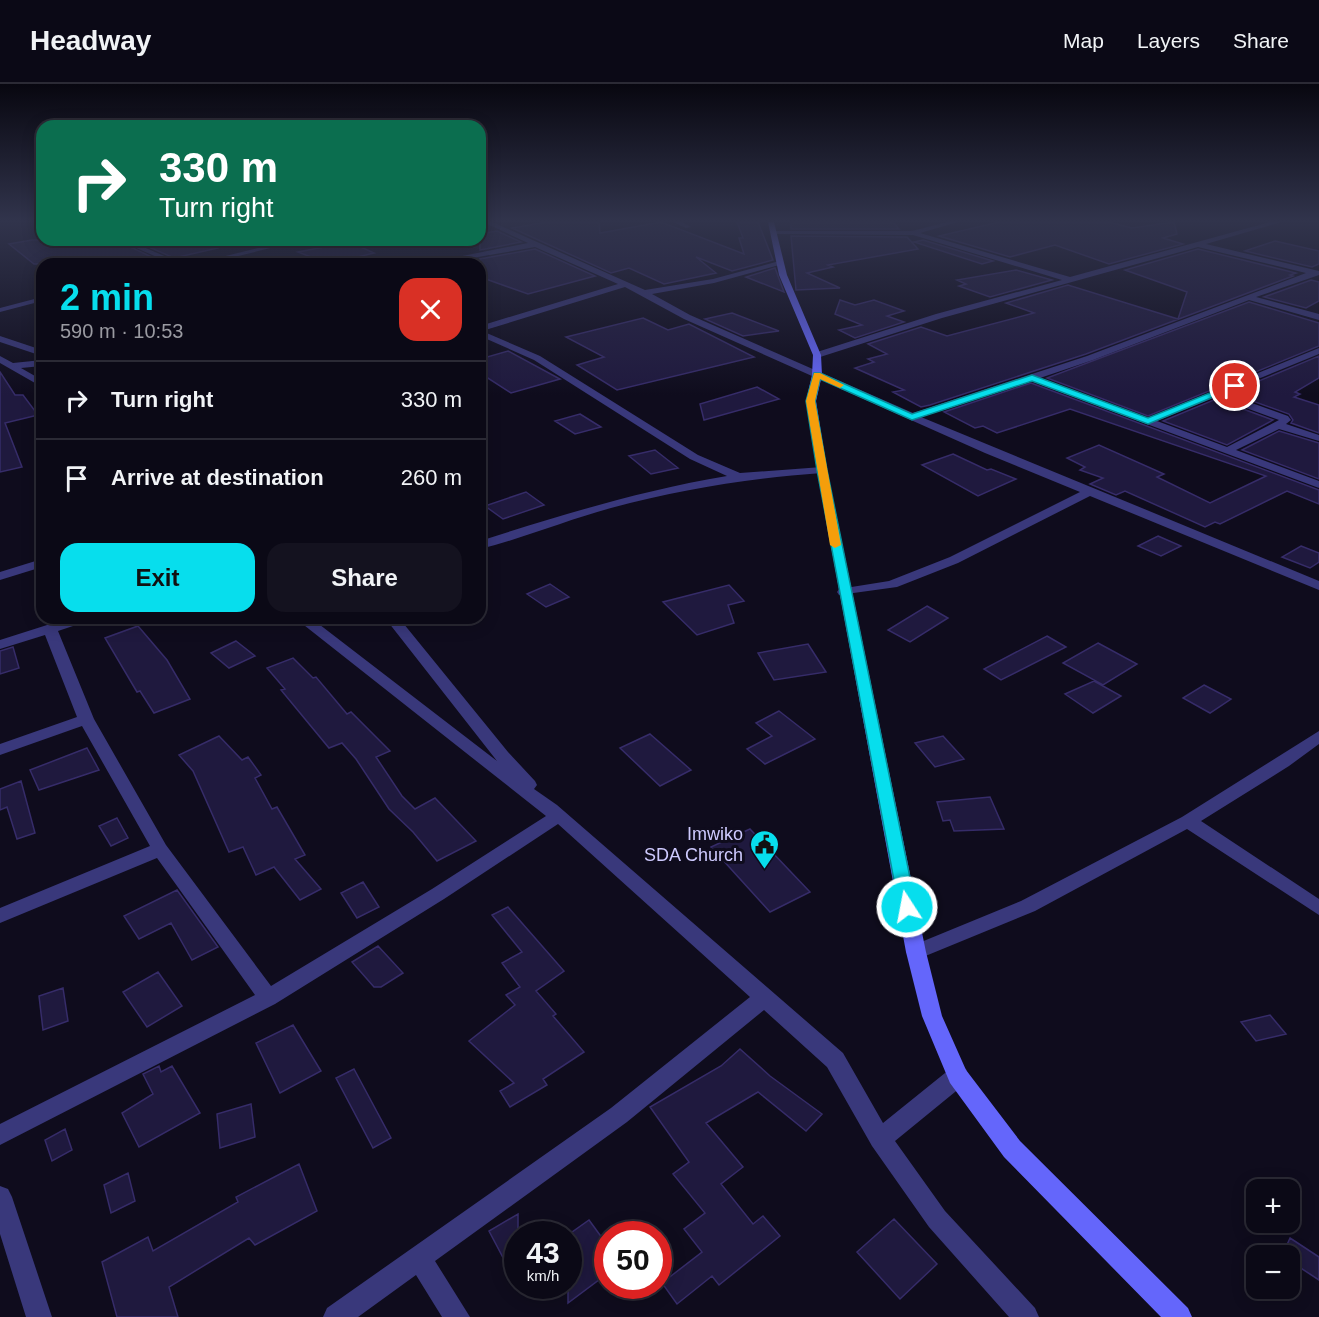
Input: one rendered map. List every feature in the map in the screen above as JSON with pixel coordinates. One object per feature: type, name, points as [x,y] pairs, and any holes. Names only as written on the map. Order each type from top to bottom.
[{"type":"main road","points":[[786,280],[817,355],[817,375],[811,401],[822,470],[916,952],[932,1016],[958,1076],[1012,1149],[1179,1317]]},
{"type":"street","points":[[612,280],[644,293],[687,317],[912,417],[1319,586]]},
{"type":"street","points":[[644,293],[719,280]]},
{"type":"street","points":[[817,355],[1066,280]]},
{"type":"street","points":[[912,417],[1032,378],[1299,280]]},
{"type":"street","points":[[486,329],[624,285]]},
{"type":"street","points":[[1250,298],[1319,316]]},
{"type":"street","points":[[2,311],[36,301]]},
{"type":"street","points":[[486,334],[537,358],[694,457],[739,477]]},
{"type":"street","points":[[0,339],[36,351]]},
{"type":"street","points":[[1148,421],[1319,351]]},
{"type":"street","points":[[0,359],[5,367],[36,381]]},
{"type":"street","points":[[5,367],[36,364]]},
{"type":"street","points":[[1032,378],[1319,485]]},
{"type":"street","points":[[1217,394],[1286,420],[1227,451]]},
{"type":"street","points":[[1278,425],[1319,438]]},
{"type":"street","points":[[486,543],[606,506],[658,493],[739,477],[822,470]]},
{"type":"street","points":[[844,592],[891,584],[954,560],[1090,492]]},
{"type":"street","points":[[0,576],[36,565]]},
{"type":"street","points":[[0,645],[65,624]]},
{"type":"street","points":[[310,624],[558,816],[835,1060],[880,1139],[937,1219],[1026,1317]]},
{"type":"street","points":[[397,624],[502,756],[558,816]]},
{"type":"street","points":[[50,629],[86,719],[160,849],[268,998]]},
{"type":"street","points":[[0,750],[86,719]]},
{"type":"street","points":[[916,952],[1028,906],[1188,820],[1284,762],[1319,736]]},
{"type":"street","points":[[0,1135],[268,998],[438,894],[558,816]]},
{"type":"street","points":[[1188,820],[1319,908]]},
{"type":"street","points":[[0,916],[160,849]]},
{"type":"street","points":[[336,1317],[619,1116],[764,998]]},
{"type":"street","points":[[880,1139],[958,1076]]},
{"type":"street","points":[[0,1197],[39,1317]]},
{"type":"street","points":[[419,1258],[457,1317]]},
{"type":"building","points":[[487,280],[582,280],[528,294]]},
{"type":"building","points":[[654,280],[685,280],[664,284]]},
{"type":"building","points":[[752,280],[779,280],[784,292]]},
{"type":"building","points":[[795,280],[821,280],[840,288],[796,290]]},
{"type":"building","points":[[957,280],[1052,280],[990,297],[959,286],[966,284]]},
{"type":"building","points":[[1152,280],[1284,280],[1086,354],[921,407],[893,392],[904,390],[855,368],[874,362],[868,359],[887,354],[868,344],[921,327],[947,336],[1034,313],[1006,303],[1068,285],[1178,319],[1187,292]]},
{"type":"building","points":[[1311,280],[1319,282],[1319,301],[1306,308],[1264,297]]},
{"type":"building","points":[[840,300],[855,305],[874,300],[904,311],[887,316],[904,322],[855,338],[839,330],[862,325],[835,314]]},
{"type":"building","points":[[1249,302],[1319,323],[1319,346],[1148,416],[1047,378]]},
{"type":"building","points":[[732,313],[779,331],[743,336],[705,319]]},
{"type":"building","points":[[643,318],[668,330],[689,324],[754,357],[617,390],[577,365],[604,357],[566,337]]},
{"type":"building","points":[[508,351],[560,379],[511,393],[486,377],[486,357]]},
{"type":"building","points":[[1319,356],[1319,378],[1295,392],[1300,394],[1294,397],[1319,405],[1319,433],[1291,423],[1293,420],[1289,414],[1230,393]]},
{"type":"building","points":[[0,372],[15,395],[23,395],[36,415],[5,423],[22,467],[0,472]]},
{"type":"building","points":[[1031,383],[1319,490],[1319,504],[1287,491],[1220,524],[1215,522],[1205,527],[1125,491],[1116,495],[1090,484],[1103,478],[1080,470],[1085,467],[1067,458],[1099,445],[1164,474],[1157,477],[1210,503],[1266,476],[1070,409],[997,433],[983,426],[975,428],[944,412]]},
{"type":"building","points":[[757,387],[779,399],[704,420],[700,404]]},
{"type":"building","points":[[1216,399],[1273,420],[1227,445],[1163,421]]},
{"type":"building","points":[[580,414],[601,427],[575,434],[555,421]]},
{"type":"building","points":[[1279,431],[1319,443],[1319,479],[1242,450]]},
{"type":"building","points":[[655,450],[678,468],[651,474],[629,456]]},
{"type":"building","points":[[953,454],[987,470],[991,469],[1016,479],[978,496],[922,465]]},
{"type":"building","points":[[526,492],[544,505],[503,519],[486,506]]},
{"type":"building","points":[[1158,536],[1181,546],[1161,556],[1138,546]]},
{"type":"building","points":[[1301,546],[1319,553],[1319,562],[1310,568],[1282,557]]},
{"type":"building","points":[[550,584],[569,597],[546,607],[527,594]]},
{"type":"building","points":[[729,585],[744,601],[728,605],[734,623],[697,635],[663,602]]},
{"type":"building","points":[[927,606],[948,618],[910,642],[888,630]]},
{"type":"building","points":[[138,626],[167,660],[190,699],[154,713],[140,691],[137,692],[105,638]]},
{"type":"building","points":[[1047,636],[1066,647],[1001,680],[984,669]]},
{"type":"building","points":[[236,641],[255,656],[229,668],[211,653]]},
{"type":"building","points":[[1098,643],[1137,664],[1103,685],[1063,663]]},
{"type":"building","points":[[808,644],[826,672],[774,680],[758,653]]},
{"type":"building","points":[[13,647],[19,668],[0,674],[0,651]]},
{"type":"building","points":[[293,658],[313,678],[316,677],[347,714],[351,712],[390,751],[376,757],[402,796],[415,809],[435,798],[476,841],[437,861],[413,832],[389,809],[356,759],[342,743],[329,748],[281,690],[285,689],[267,668]]},
{"type":"building","points":[[1094,681],[1121,696],[1093,713],[1065,694]]},
{"type":"building","points":[[1204,685],[1231,699],[1210,713],[1183,698]]},
{"type":"building","points":[[779,711],[815,739],[765,764],[747,749],[772,736],[756,723]]},
{"type":"building","points":[[650,734],[691,770],[660,786],[620,748]]},
{"type":"building","points":[[219,736],[242,760],[248,757],[261,775],[255,778],[272,809],[277,807],[305,855],[295,859],[321,889],[300,900],[274,867],[256,875],[243,847],[229,852],[193,771],[179,755]]},
{"type":"building","points":[[943,736],[964,759],[935,767],[915,743]]},
{"type":"building","points":[[87,748],[99,770],[39,790],[30,770]]},
{"type":"building","points":[[21,781],[35,833],[17,839],[7,807],[0,810],[0,789]]},
{"type":"building","points":[[990,797],[1004,829],[954,831],[950,820],[943,821],[937,802]]},
{"type":"building","points":[[117,818],[128,838],[111,846],[99,826]]},
{"type":"building","points":[[750,829],[810,892],[770,912],[711,847]]},
{"type":"building","points":[[363,882],[379,907],[357,918],[341,893]]},
{"type":"building","points":[[177,890],[218,947],[192,960],[171,923],[139,939],[124,916]]},
{"type":"building","points":[[508,907],[564,971],[536,991],[556,1014],[553,1016],[584,1052],[543,1079],[547,1085],[510,1107],[500,1091],[514,1083],[469,1041],[515,1005],[506,995],[520,987],[502,963],[522,952],[492,915]]},
{"type":"building","points":[[378,946],[403,973],[381,987],[374,987],[352,962]]},
{"type":"building","points":[[158,972],[182,1006],[147,1027],[123,992]]},
{"type":"building","points":[[63,988],[68,1021],[43,1030],[39,996]]},
{"type":"building","points":[[1270,1015],[1286,1034],[1256,1041],[1241,1022]]},
{"type":"building","points":[[293,1025],[321,1071],[280,1093],[256,1043]]},
{"type":"building","points":[[740,1049],[770,1076],[822,1114],[806,1131],[758,1092],[706,1123],[743,1167],[721,1184],[753,1224],[763,1216],[780,1236],[719,1285],[712,1276],[677,1304],[672,1297],[672,1275],[702,1252],[684,1229],[705,1213],[673,1174],[689,1162],[650,1107],[721,1066]]},
{"type":"building","points":[[159,1066],[161,1072],[172,1066],[200,1113],[139,1147],[122,1113],[153,1094],[143,1074]]},
{"type":"building","points":[[354,1069],[391,1138],[373,1148],[336,1078]]},
{"type":"building","points":[[251,1104],[255,1137],[220,1148],[217,1114]]},
{"type":"building","points":[[65,1129],[72,1150],[52,1161],[45,1140]]},
{"type":"building","points":[[299,1164],[317,1211],[255,1245],[249,1238],[169,1287],[178,1317],[117,1317],[102,1262],[148,1237],[153,1251],[238,1202],[236,1197]]},
{"type":"building","points":[[128,1173],[135,1201],[111,1213],[104,1185]]},
{"type":"building","points":[[518,1214],[518,1221],[506,1221]]},
{"type":"building","points":[[894,1219],[937,1264],[900,1299],[857,1252]]},
{"type":"building","points":[[589,1220],[594,1227],[594,1284],[582,1292],[582,1225]]},
{"type":"building","points":[[504,1222],[504,1259],[489,1231]]},
{"type":"building","points":[[1290,1238],[1319,1257],[1319,1280],[1300,1268],[1300,1245],[1287,1245]]},
{"type":"slow traffic","points":[[835,545],[811,401],[817,375],[840,385]]},
{"type":"place","name":"Imwiko SDA Church","points":[[764,870]]},
{"type":"route","points":[[907,907],[822,470],[811,401],[817,375],[912,417],[1032,378],[1148,421],[1235,386]]}]
